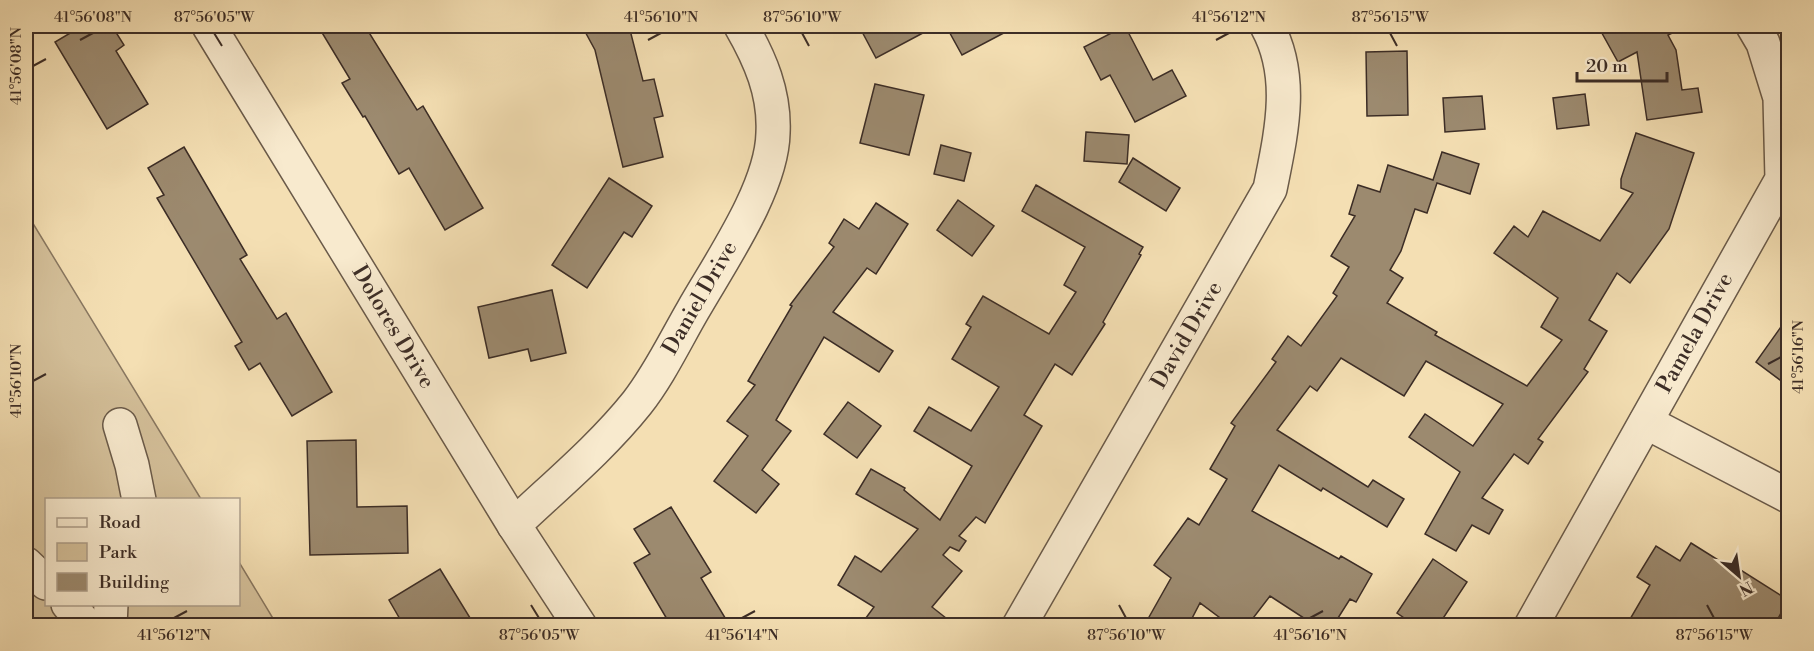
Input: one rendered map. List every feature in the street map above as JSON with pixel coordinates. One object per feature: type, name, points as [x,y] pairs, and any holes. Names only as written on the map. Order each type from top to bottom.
[{"type":"street","name":"Dolores Drive","points":[[209,26],[514,525],[580,626]]},
{"type":"street","name":"Daniel Drive","points":[[514,525],[612,432],[638,402],[656,375],[753,204],[769,166],[774,133],[772,103],[767,79],[741,26]]},
{"type":"street","name":"David Drive","points":[[1019,626],[1270,189],[1283,124],[1283,65],[1267,26]]},
{"type":"street","name":"Pamela Drive","points":[[1531,626],[1782,179],[1780,98],[1763,43],[1753,26]]},
{"type":"street","points":[[1646,422],[1788,496]]},
{"type":"street","points":[[120,425],[139,498]]},
{"type":"street","points":[[26,564],[45,582]]},
{"type":"street","points":[[70,606],[87,626]]},
{"type":"street","points":[[110,626],[111,606]]},
{"type":"green space","points":[[26,212],[200,498],[45,498],[45,606],[240,606],[240,564],[277,625],[26,625]]},
{"type":"building","points":[[82,26],[112,26],[124,45],[116,51],[148,104],[107,129],[55,42]]},
{"type":"building","points":[[318,26],[365,26],[417,110],[423,106],[483,208],[445,230],[409,168],[399,174],[365,116],[363,117],[342,83],[350,79]]},
{"type":"building","points":[[582,26],[629,26],[643,81],[654,79],[663,116],[654,118],[663,157],[623,167],[595,50]]},
{"type":"building","points":[[859,26],[936,26],[876,58]]},
{"type":"building","points":[[946,26],[1017,26],[962,55]]},
{"type":"building","points":[[1125,26],[1153,80],[1172,70],[1186,96],[1135,122],[1110,75],[1101,80],[1084,47]]},
{"type":"building","points":[[1598,26],[1687,26],[1668,35],[1676,50],[1682,90],[1698,88],[1702,112],[1647,120],[1637,52],[1618,62]]},
{"type":"building","points":[[1407,51],[1408,115],[1367,116],[1366,52]]},
{"type":"building","points":[[875,84],[924,95],[909,155],[860,143]]},
{"type":"building","points":[[1585,94],[1589,125],[1557,129],[1553,98]]},
{"type":"building","points":[[1482,96],[1485,129],[1445,132],[1443,98]]},
{"type":"building","points":[[1086,132],[1129,135],[1127,164],[1084,161]]},
{"type":"building","points":[[1636,133],[1694,153],[1669,229],[1630,283],[1617,273],[1589,320],[1607,331],[1584,369],[1588,372],[1538,439],[1543,442],[1528,464],[1514,454],[1482,498],[1503,510],[1489,534],[1472,525],[1456,551],[1425,534],[1460,472],[1409,437],[1425,414],[1473,446],[1503,404],[1426,361],[1404,396],[1341,358],[1317,391],[1310,386],[1277,430],[1368,487],[1373,480],[1404,499],[1387,527],[1323,488],[1321,491],[1279,465],[1252,511],[1339,559],[1341,556],[1372,574],[1356,602],[1350,599],[1333,626],[1316,626],[1270,596],[1247,626],[1231,626],[1200,603],[1188,626],[1144,626],[1171,578],[1154,565],[1188,518],[1199,525],[1227,479],[1210,469],[1235,426],[1231,423],[1276,362],[1272,359],[1288,336],[1301,346],[1337,296],[1333,293],[1349,267],[1331,256],[1355,216],[1349,214],[1358,185],[1380,192],[1388,165],[1433,180],[1442,152],[1479,164],[1470,194],[1437,183],[1427,213],[1415,209],[1401,251],[1390,270],[1403,278],[1387,303],[1437,332],[1435,335],[1527,386],[1562,340],[1541,327],[1558,298],[1494,253],[1514,226],[1528,237],[1543,211],[1600,241],[1633,193],[1621,188],[1621,179]]},
{"type":"building","points":[[941,145],[971,153],[964,181],[934,174]]},
{"type":"building","points":[[184,147],[247,255],[240,259],[277,319],[286,313],[332,392],[292,416],[260,363],[249,370],[235,346],[242,342],[157,198],[164,195],[148,168]]},
{"type":"building","points":[[1133,158],[1180,188],[1166,211],[1119,182]]},
{"type":"building","points":[[609,178],[652,206],[632,237],[624,232],[587,288],[552,265]]},
{"type":"building","points":[[1036,185],[1143,247],[1139,254],[1141,255],[1103,322],[1105,324],[1072,375],[1055,364],[1024,415],[1042,426],[985,523],[976,517],[959,536],[966,541],[959,551],[950,547],[943,555],[962,571],[932,607],[956,626],[860,626],[874,607],[838,585],[855,556],[881,572],[918,529],[856,494],[871,469],[905,488],[904,490],[940,520],[972,466],[914,431],[929,407],[971,431],[999,387],[952,359],[971,327],[966,324],[983,296],[1049,334],[1076,292],[1064,285],[1085,247],[1022,211]]},
{"type":"building","points":[[958,200],[994,226],[972,256],[937,230]]},
{"type":"building","points":[[876,203],[908,224],[876,274],[867,268],[833,312],[893,351],[879,372],[824,337],[776,420],[791,431],[762,470],[779,484],[756,513],[714,481],[748,436],[727,421],[755,385],[748,381],[792,306],[790,305],[834,247],[829,243],[844,219],[859,229]]},
{"type":"building","points":[[552,290],[566,353],[531,361],[528,349],[489,358],[478,307]]},
{"type":"building","points":[[1788,317],[1788,386],[1756,362]]},
{"type":"building","points":[[848,402],[881,426],[857,458],[824,434]]},
{"type":"building","points":[[356,440],[357,507],[407,506],[408,553],[310,555],[307,441]]},
{"type":"building","points":[[671,507],[711,572],[701,578],[730,626],[671,626],[634,563],[650,554],[634,529]]},
{"type":"building","points":[[1691,543],[1734,570],[1736,567],[1788,600],[1774,626],[1626,626],[1650,585],[1637,577],[1656,546],[1680,561]]},
{"type":"building","points":[[1433,559],[1467,582],[1438,626],[1416,626],[1397,613]]},
{"type":"building","points":[[440,569],[475,626],[404,626],[389,600]]}]
